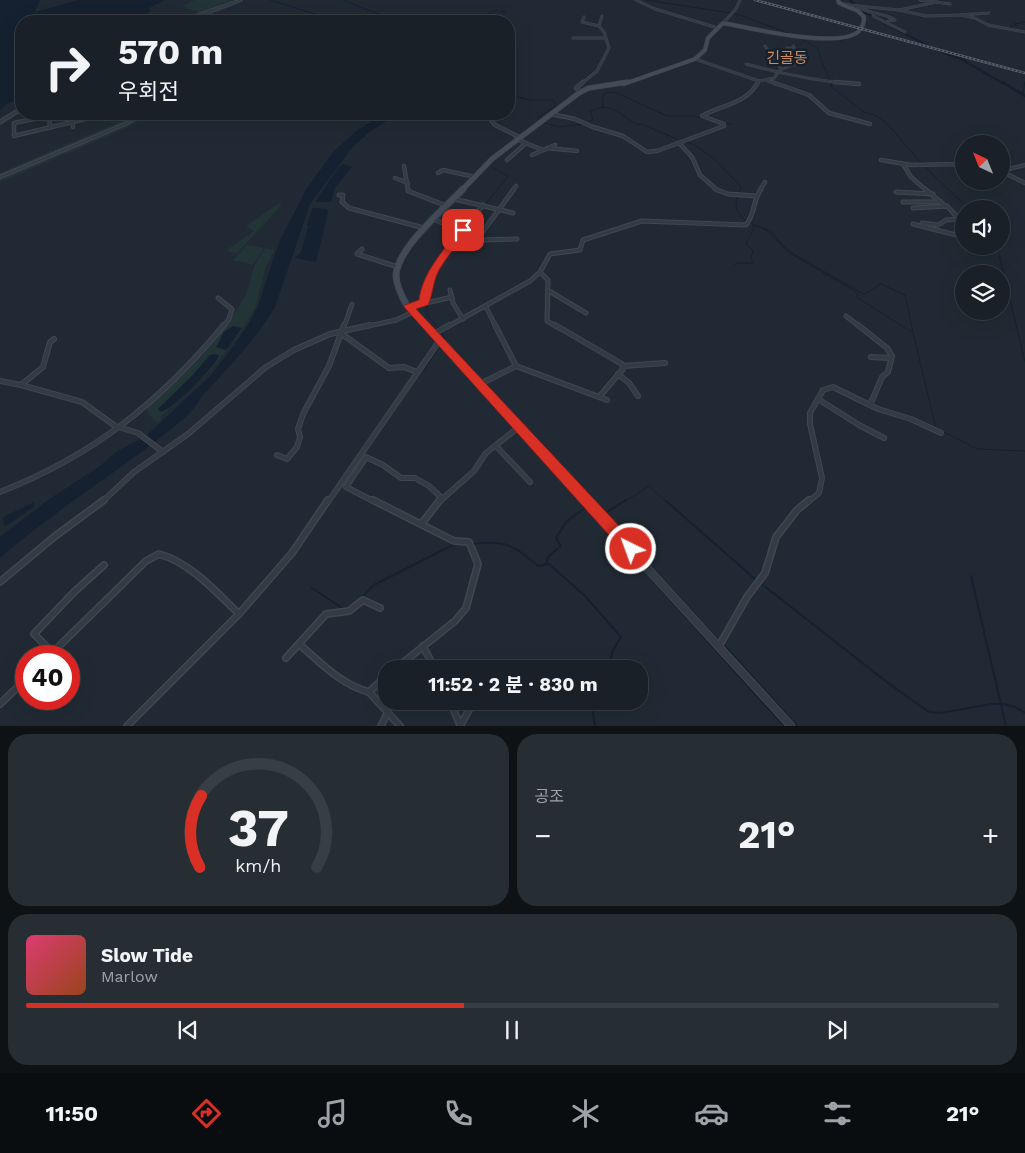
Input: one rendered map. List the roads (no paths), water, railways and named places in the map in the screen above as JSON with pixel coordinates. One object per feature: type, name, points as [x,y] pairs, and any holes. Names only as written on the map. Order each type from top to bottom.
[{"type":"main road","points":[[410,308],[396,284],[398,267],[404,253],[424,228],[517,138],[580,92],[632,81],[671,70],[695,59],[705,50],[708,38],[724,23],[818,39],[844,38],[856,34],[864,19],[858,11],[842,4],[838,0]]},
{"type":"street","points":[[197,15],[240,0]]},
{"type":"street","points":[[201,15],[240,0]]},
{"type":"street","points":[[636,0],[655,9],[718,28]]},
{"type":"street","points":[[724,23],[740,0]]},
{"type":"street","points":[[920,0],[950,4]]},
{"type":"street","points":[[899,10],[936,0]]},
{"type":"street","points":[[842,4],[899,10],[926,16],[989,13]]},
{"type":"street","points":[[857,6],[905,32]]},
{"type":"street","points":[[871,15],[887,16],[895,20],[888,21]]},
{"type":"street","points":[[961,15],[975,18],[986,24],[1025,32]]},
{"type":"street","points":[[599,26],[602,16]]},
{"type":"street","points":[[580,92],[576,88],[597,71],[609,48],[604,32],[599,26],[582,22],[584,18]]},
{"type":"street","points":[[573,38],[605,38]]},
{"type":"street","points":[[765,46],[771,52],[774,63],[781,69]]},
{"type":"street","points":[[695,59],[759,81],[774,78],[781,69],[801,62],[794,48],[786,48]]},
{"type":"street","points":[[746,64],[778,73],[828,82],[859,84]]},
{"type":"street","points":[[765,79],[809,94],[829,113],[870,124]]},
{"type":"street","points":[[551,114],[575,119],[622,136],[649,153],[724,126],[724,124],[702,116],[713,110],[737,103],[753,91],[759,81]]},
{"type":"street","points":[[0,122],[15,113]]},
{"type":"street","points":[[27,120],[14,123],[14,136],[86,120]]},
{"type":"street","points":[[49,120],[50,128]]},
{"type":"street","points":[[72,120],[73,127]]},
{"type":"street","points":[[0,177],[132,120]]},
{"type":"street","points":[[490,120],[517,138],[543,150]]},
{"type":"street","points":[[507,160],[526,142]]},
{"type":"street","points":[[679,143],[692,157],[694,168],[714,190],[736,195],[756,196]]},
{"type":"street","points":[[532,155],[555,145]]},
{"type":"street","points":[[547,148],[557,151],[565,148],[578,151]]},
{"type":"street","points":[[881,160],[902,164],[955,164]]},
{"type":"street","points":[[902,164],[912,177],[952,209],[959,219],[946,220],[938,225],[922,223]]},
{"type":"street","points":[[1010,169],[1025,165]]},
{"type":"street","points":[[404,166],[408,183],[407,189],[410,192],[447,206]]},
{"type":"street","points":[[438,173],[443,170],[475,177]]},
{"type":"street","points":[[1010,175],[1024,182]]},
{"type":"street","points":[[395,178],[408,183]]},
{"type":"street","points":[[434,334],[522,286],[540,272],[550,254],[580,250],[583,240],[642,221],[746,225],[751,218],[756,196],[765,182]]},
{"type":"street","points":[[478,238],[516,186]]},
{"type":"street","points":[[896,192],[933,194]]},
{"type":"street","points":[[339,195],[343,195],[342,202],[350,208],[424,228]]},
{"type":"street","points":[[454,199],[513,213]]},
{"type":"street","points":[[903,202],[942,202]]},
{"type":"street","points":[[424,302],[425,292],[434,270],[483,205]]},
{"type":"street","points":[[913,208],[946,206]]},
{"type":"street","points":[[433,220],[478,238],[488,240],[517,239]]},
{"type":"street","points":[[913,224],[932,230],[955,234]]},
{"type":"street","points":[[362,249],[357,254],[398,267]]},
{"type":"street","points":[[540,272],[548,280],[548,320],[623,366],[665,363]]},
{"type":"street","points":[[450,290],[463,319]]},
{"type":"street","points":[[549,291],[586,313]]},
{"type":"street","points":[[0,492],[72,460],[119,428],[171,385],[229,319],[232,309],[218,298]]},
{"type":"street","points":[[0,582],[54,537],[102,502],[134,472],[210,416],[266,367],[312,341],[396,320],[410,308],[424,302],[452,298]]},
{"type":"street","points":[[277,455],[287,459],[297,447],[300,437],[298,429],[303,414],[321,383],[352,304]]},
{"type":"street","points":[[486,307],[516,366],[606,400]]},
{"type":"street","points":[[410,308],[791,726]]},
{"type":"street","points":[[846,316],[887,348],[892,356],[888,372],[882,377],[870,405]]},
{"type":"street","points":[[341,333],[389,368],[404,367],[418,372]]},
{"type":"street","points":[[21,385],[43,366],[50,342],[54,339]]},
{"type":"street","points":[[127,726],[238,614],[292,553],[440,340]]},
{"type":"street","points":[[871,357],[891,358]]},
{"type":"street","points":[[480,384],[516,366]]},
{"type":"street","points":[[598,397],[623,366]]},
{"type":"street","points":[[618,374],[629,383],[638,396]]},
{"type":"street","points":[[0,381],[82,402],[119,428],[143,436],[163,452]]},
{"type":"street","points":[[719,646],[747,597],[765,573],[776,538],[783,526],[797,510],[819,493],[822,478],[810,424],[810,413],[823,390],[833,387],[870,405],[911,419],[941,433]]},
{"type":"street","points":[[818,399],[859,425],[884,438]]},
{"type":"street","points":[[422,523],[442,498],[474,471],[486,453],[520,427]]},
{"type":"street","points":[[496,446],[530,482]]},
{"type":"street","points":[[406,660],[462,614],[475,579],[478,564],[469,542],[454,540],[346,487],[366,458],[383,465],[401,478],[415,478],[429,486],[442,498]]},
{"type":"street","points":[[0,486],[8,489]]},
{"type":"street","points":[[60,645],[146,561],[160,554],[199,576],[238,614]]},
{"type":"street","points":[[43,645],[34,634],[74,592],[104,565]]},
{"type":"street","points":[[286,658],[300,644],[322,616],[329,612],[334,610],[349,612],[363,600],[380,608]]},
{"type":"street","points":[[300,644],[345,681],[358,689],[369,692],[400,726]]},
{"type":"street","points":[[423,646],[430,660]]},
{"type":"street","points":[[369,692],[378,684]]},
{"type":"street","points":[[0,704],[15,690]]},
{"type":"street","points":[[454,710],[460,725]]},
{"type":"street","points":[[460,725],[469,710]]},
{"type":"street","points":[[381,726],[388,712]]},
{"type":"water","points":[[0,0],[40,0],[36,12],[78,0],[165,0],[149,8],[151,11],[145,15],[15,15],[15,101],[7,104],[0,111]]},
{"type":"water","points":[[374,120],[388,120],[368,133],[351,149],[310,204],[275,307],[243,351],[190,413],[141,452],[46,521],[0,558],[0,537],[48,500],[100,466],[116,452],[146,436],[210,376],[251,320],[258,306],[279,242],[307,188],[334,151],[355,132]]},
{"type":"water","points":[[343,164],[352,167],[335,188],[331,202],[315,202],[337,169]]},
{"type":"water","points":[[312,208],[327,209],[328,212],[315,262],[295,258],[301,252],[308,227],[317,227],[307,226]]},
{"type":"water","points":[[233,326],[242,328],[228,348],[225,350],[216,347],[224,332]]},
{"type":"water","points":[[210,355],[219,355],[202,377],[174,404],[161,412],[158,409],[191,377]]},
{"type":"water","points":[[34,502],[35,506],[6,526],[4,525],[3,517]]},
{"type":"waterway","points":[[270,0],[318,15]]},
{"type":"waterway","points":[[343,0],[362,8]]},
{"type":"waterway","points":[[646,0],[737,14],[793,35]]},
{"type":"waterway","points":[[851,0],[853,5]]},
{"type":"waterway","points":[[853,6],[930,47]]},
{"type":"waterway","points":[[363,8],[381,15]]},
{"type":"waterway","points":[[485,15],[497,10]]},
{"type":"waterway","points":[[501,11],[506,13]]},
{"type":"waterway","points":[[1012,28],[1010,26],[1017,26],[1014,24],[1025,22]]},
{"type":"waterway","points":[[820,40],[842,40],[855,37]]},
{"type":"waterway","points":[[801,44],[803,42],[802,38]]},
{"type":"waterway","points":[[806,39],[804,40],[817,48],[832,87],[864,112],[877,116],[889,126],[923,165],[960,200]]},
{"type":"waterway","points":[[933,48],[963,60],[1004,84]]},
{"type":"waterway","points":[[1023,94],[1025,81]]},
{"type":"waterway","points":[[1002,82],[1025,96]]},
{"type":"waterway","points":[[603,107],[603,95],[608,92],[617,93],[667,116],[694,116],[712,121]]},
{"type":"waterway","points":[[515,96],[531,100],[553,100],[556,106],[537,118],[540,121]]},
{"type":"waterway","points":[[587,123],[593,119],[590,111],[603,107]]},
{"type":"waterway","points":[[603,107],[613,109],[637,125],[642,124],[695,145],[713,158],[741,187],[736,202],[737,210],[743,219],[760,227]]},
{"type":"waterway","points":[[544,123],[559,127],[584,124]]},
{"type":"waterway","points":[[724,123],[732,124]]},
{"type":"waterway","points":[[484,206],[508,176],[492,167]]},
{"type":"waterway","points":[[735,265],[737,263],[754,263],[751,258],[753,251],[746,244],[754,228],[752,225],[760,227]]},
{"type":"waterway","points":[[760,227],[770,230],[783,246],[797,256],[862,293],[865,294],[881,284],[905,295],[913,332]]},
{"type":"waterway","points":[[760,227],[768,231],[788,252],[853,290],[857,293],[858,298],[913,333],[936,428],[977,449],[1025,451]]},
{"type":"waterway","points":[[443,260],[461,234]]},
{"type":"waterway","points":[[999,255],[1025,362]]},
{"type":"waterway","points":[[427,297],[427,315],[442,332],[446,343],[591,502]]},
{"type":"waterway","points":[[424,370],[440,346],[448,354]]},
{"type":"waterway","points":[[624,502],[649,486],[667,502]]},
{"type":"waterway","points":[[590,500],[720,642]]},
{"type":"waterway","points":[[604,514],[626,500]]},
{"type":"waterway","points":[[665,500],[756,580]]},
{"type":"waterway","points":[[546,563],[549,556],[561,546],[556,538],[567,521],[585,508],[592,513]]},
{"type":"waterway","points":[[602,524],[784,726]]},
{"type":"waterway","points":[[356,603],[374,585],[457,543]]},
{"type":"waterway","points":[[473,544],[501,544],[522,553],[538,566],[549,564],[585,596],[621,637],[613,650],[610,660]]},
{"type":"waterway","points":[[971,576],[1001,704]]},
{"type":"waterway","points":[[759,582],[888,683],[929,712],[940,713],[1001,704]]},
{"type":"waterway","points":[[312,588],[345,610]]},
{"type":"waterway","points":[[723,644],[797,726]]},
{"type":"waterway","points":[[1001,704],[1015,707],[1025,713]]},
{"type":"waterway","points":[[1001,704],[1006,726]]},
{"type":"waterway","points":[[595,710],[593,714],[595,726]]},
{"type":"railway","points":[[755,0],[1025,73]]},
{"type":"district","name":"긴골동","points":[[787,58]]}]
